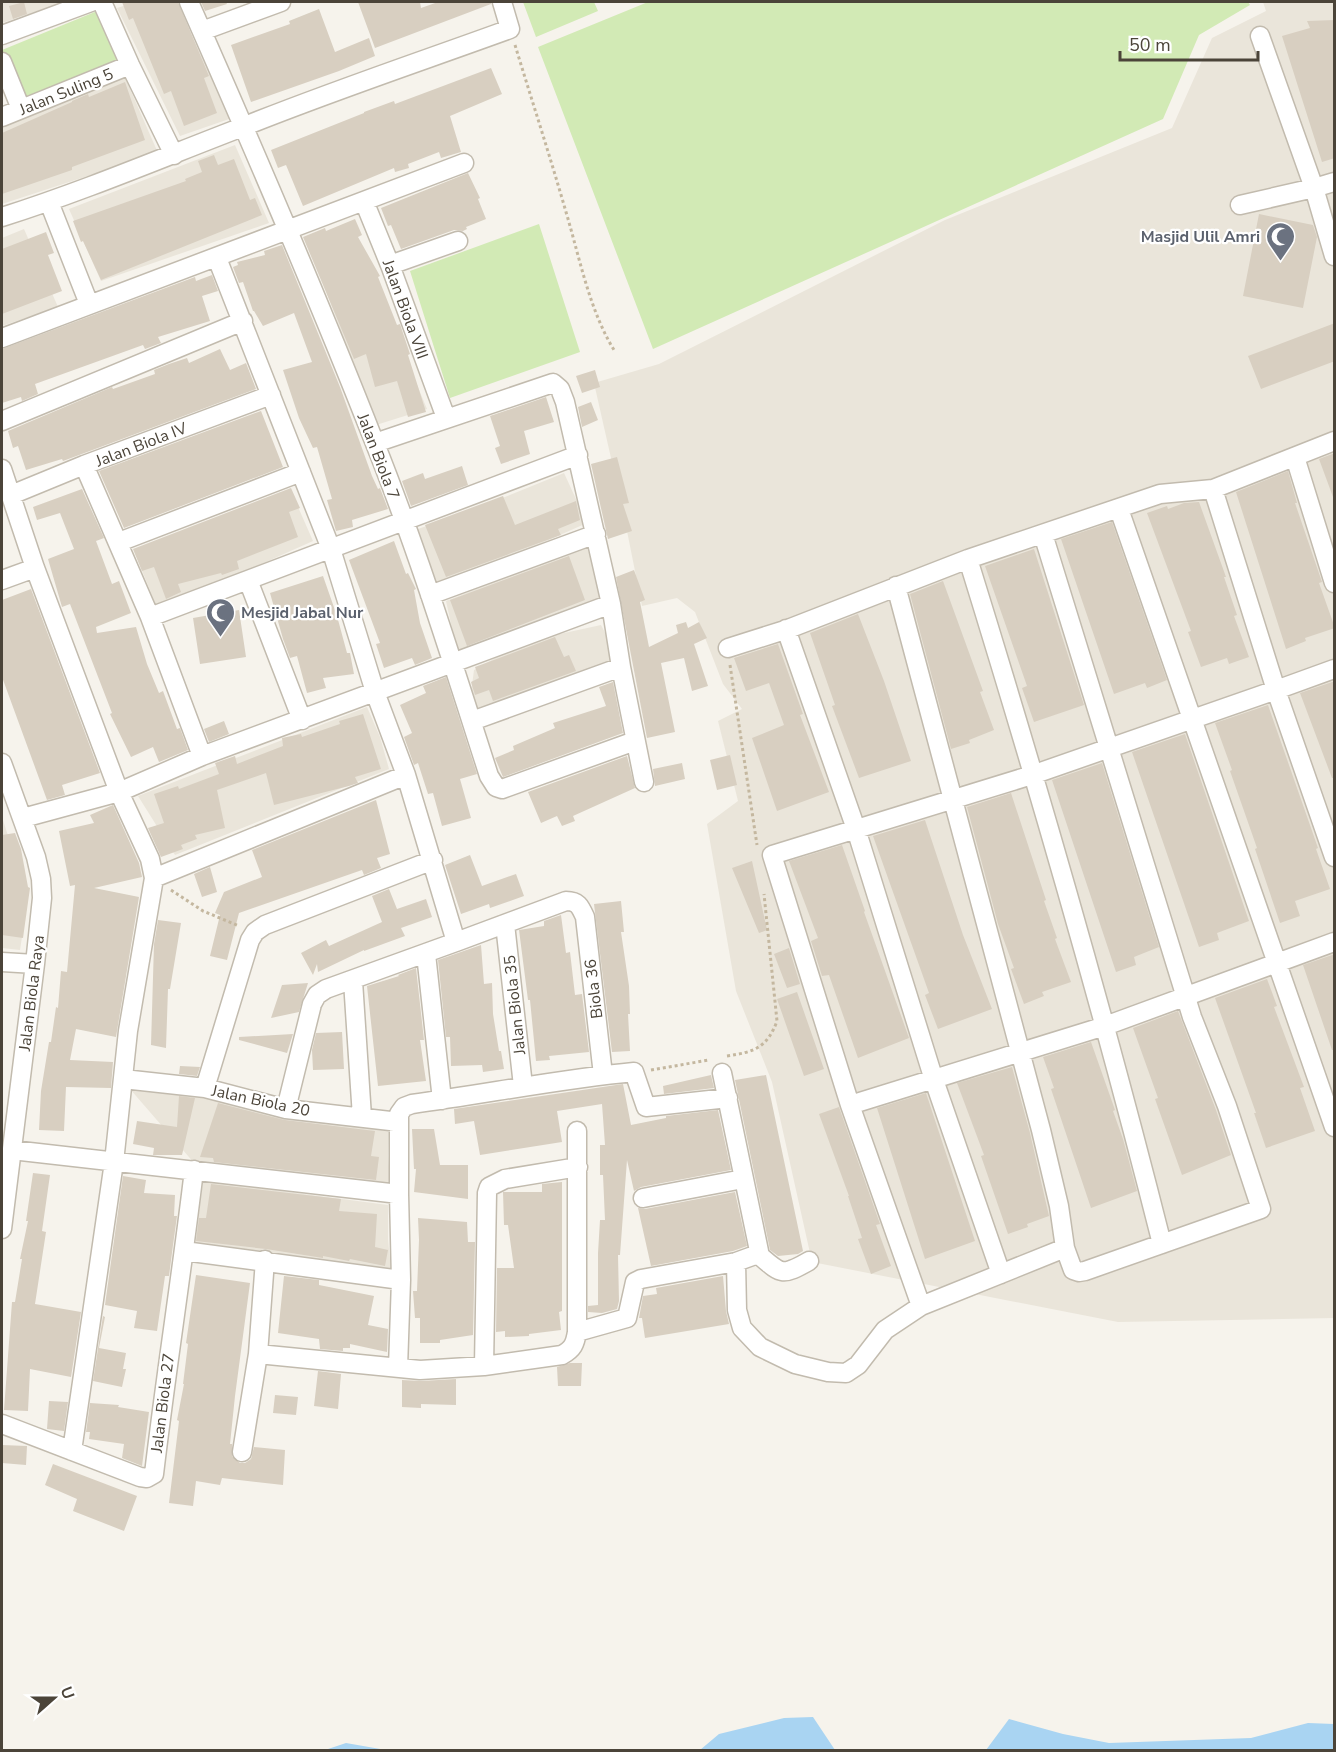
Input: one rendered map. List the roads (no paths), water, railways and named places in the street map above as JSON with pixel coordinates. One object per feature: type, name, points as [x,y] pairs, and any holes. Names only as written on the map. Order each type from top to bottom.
[{"type":"street","points":[[2,35],[91,2]]},
{"type":"street","points":[[102,2],[174,155]]},
{"type":"street","name":"Jalan Biola 7","points":[[189,2],[290,230],[375,443],[454,661],[489,776],[496,787],[502,789],[635,741]]},
{"type":"street","points":[[202,31],[281,2]]},
{"type":"street","points":[[2,217],[49,202],[245,126],[510,29],[502,2]]},
{"type":"street","points":[[1260,36],[1314,188],[1335,256]]},
{"type":"street","points":[[2,62],[21,109]]},
{"type":"street","name":"Jalan Suling 5","points":[[2,117],[130,65]]},
{"type":"street","points":[[2,338],[89,303],[217,258],[464,163]]},
{"type":"street","points":[[1240,205],[1335,182]]},
{"type":"street","name":"Jalan Biola VIII","points":[[364,201],[446,418]]},
{"type":"street","points":[[49,202],[89,303]]},
{"type":"street","points":[[390,265],[458,241]]},
{"type":"street","points":[[217,258],[331,549],[375,692],[406,775],[456,942]]},
{"type":"street","points":[[2,421],[243,321]]},
{"type":"street","points":[[375,443],[553,383],[560,389],[578,455],[611,604],[644,782]]},
{"type":"street","name":"Jalan Biola IV","points":[[12,495],[84,465],[272,395]]},
{"type":"street","points":[[728,648],[786,629],[968,559],[1160,494],[1213,489],[1335,441]]},
{"type":"street","points":[[150,617],[578,455]]},
{"type":"street","points":[[1294,457],[1335,583]]},
{"type":"street","points":[[84,465],[150,617],[202,756]]},
{"type":"street","points":[[2,470],[35,568],[119,792],[150,859],[154,878],[128,1031],[114,1162],[72,1451]]},
{"type":"street","points":[[119,542],[301,472]]},
{"type":"street","points":[[1213,489],[1276,690],[1335,857]]},
{"type":"street","points":[[1119,509],[1335,1127]]},
{"type":"street","points":[[430,595],[596,534]]},
{"type":"street","points":[[896,586],[1021,1052],[1059,1206],[1065,1248],[1073,1270],[1079,1272],[1261,1209],[1236,1130],[1186,996],[1043,534]]},
{"type":"street","points":[[968,559],[1007,685],[1104,1026],[1162,1244]]},
{"type":"street","points":[[2,580],[35,568]]},
{"type":"street","points":[[248,580],[302,720]]},
{"type":"street","points":[[23,818],[119,792],[202,756],[611,604]]},
{"type":"street","points":[[786,629],[856,830],[934,1080],[1001,1274]]},
{"type":"street","points":[[472,721],[621,667]]},
{"type":"street","points":[[921,1306],[850,1105],[772,855],[1032,775],[1335,669]]},
{"type":"street","name":"Jalan Biola Raya","points":[[2,763],[36,856],[42,898],[2,1228]]},
{"type":"street","points":[[154,878],[406,775]]},
{"type":"street","points":[[204,1088],[250,940],[255,932],[265,926],[433,860]]},
{"type":"street","name":"Biola 36","points":[[505,924],[566,901],[574,901],[578,904],[585,917],[603,1075]]},
{"type":"street","points":[[286,1109],[314,999],[321,991],[505,924]]},
{"type":"street","name":"Jalan Biola 35","points":[[505,924],[523,1086]]},
{"type":"street","points":[[850,1105],[1104,1026],[1335,942]]},
{"type":"street","points":[[426,954],[442,1100]]},
{"type":"street","points":[[2,962],[35,964]]},
{"type":"street","points":[[352,981],[362,1117]]},
{"type":"street","points":[[720,1063],[758,1254]]},
{"type":"street","points":[[398,1368],[401,1280],[399,1114],[404,1107],[523,1086],[634,1072],[646,1107],[728,1098]]},
{"type":"street","name":"Jalan Biola 20","points":[[123,1079],[204,1088],[286,1109],[399,1122]]},
{"type":"street","points":[[258,1354],[398,1368],[443,1369],[484,1366],[562,1355],[571,1350],[577,1332],[577,1131]]},
{"type":"street","points":[[12,1150],[399,1194]]},
{"type":"street","points":[[484,1366],[487,1193],[489,1187],[505,1179],[578,1167]]},
{"type":"street","name":"Jalan Biola 27","points":[[2,1424],[140,1477],[147,1478],[154,1474],[166,1366],[194,1170]]},
{"type":"street","points":[[643,1198],[743,1179]]},
{"type":"street","points":[[736,1262],[737,1310],[742,1328],[760,1347],[795,1364],[828,1372],[846,1372],[858,1365],[885,1330],[921,1306],[1065,1248]]},
{"type":"street","points":[[184,1251],[265,1260],[401,1280]]},
{"type":"street","points":[[758,1254],[778,1271],[791,1272],[809,1261]]},
{"type":"street","points":[[577,1332],[627,1318],[635,1282],[674,1272],[736,1262],[758,1254]]},
{"type":"street","points":[[242,1452],[258,1354],[265,1260]]},
{"type":"water","points":[[813,1717],[835,1750],[700,1750],[719,1734],[784,1718]]},
{"type":"water","points":[[1009,1719],[1063,1734],[1109,1743],[1251,1738],[1308,1723],[1334,1724],[1334,1750],[986,1750]]},
{"type":"water","points":[[346,1743],[386,1750],[325,1750]]},
{"type":"place","name":"Masjid Ulil Amri","points":[[1281,262]]},
{"type":"place","name":"Mesjid Jabal Nur","points":[[220,638]]}]
